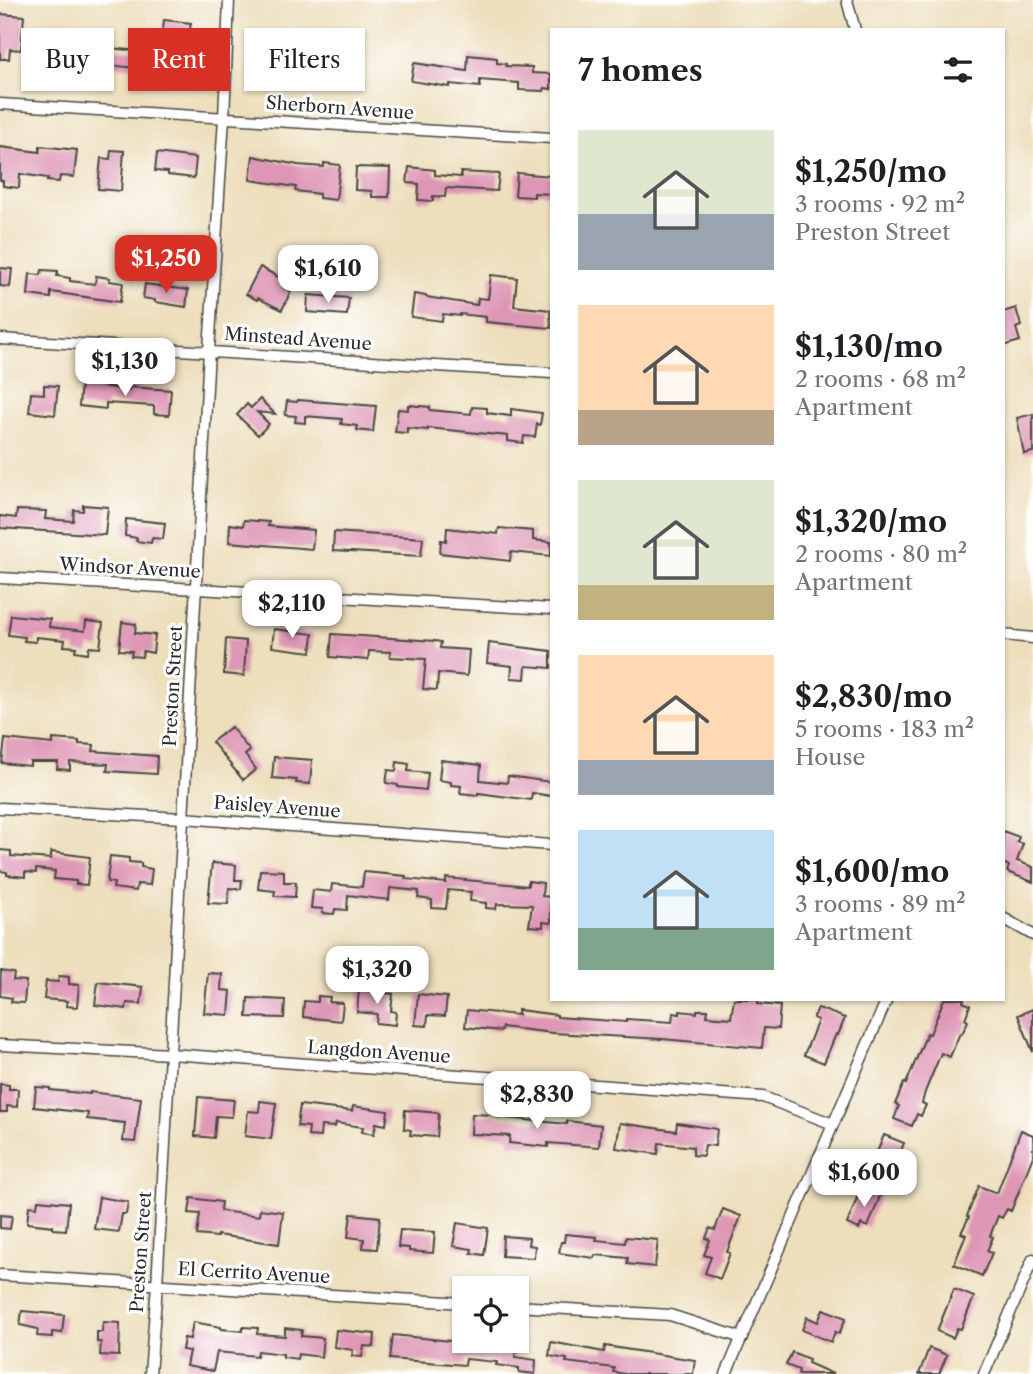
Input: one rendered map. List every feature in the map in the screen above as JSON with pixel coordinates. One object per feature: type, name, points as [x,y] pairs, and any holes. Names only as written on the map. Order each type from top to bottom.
[{"type":"street","name":"Preston Street","points":[[150,1374],[229,0]]},
{"type":"street","points":[[847,0],[854,28]]},
{"type":"street","name":"Sherborn Avenue","points":[[0,104],[550,138]]},
{"type":"street","name":"Minstead Avenue","points":[[0,339],[550,373]]},
{"type":"street","name":"Windsor Avenue","points":[[0,579],[550,609]]},
{"type":"street","points":[[1005,635],[1033,638]]},
{"type":"street","name":"Paisley Avenue","points":[[0,808],[183,818],[550,845]]},
{"type":"street","points":[[1005,919],[1033,935]]},
{"type":"street","points":[[726,1374],[886,1001]]},
{"type":"street","name":"Langdon Avenue","points":[[0,1045],[170,1054],[763,1097],[834,1124]]},
{"type":"street","points":[[984,1374],[1033,1259]]},
{"type":"street","name":"El Cerrito Avenue","points":[[0,1275],[452,1302]]},
{"type":"street","points":[[529,1307],[670,1315],[742,1338]]},
{"type":"building","points":[[0,14],[24,16],[21,50],[10,49],[9,59],[0,59]]},
{"type":"building","points":[[164,20],[191,23],[190,28],[163,28]]},
{"type":"building","points":[[114,48],[128,50],[128,67],[114,66]]},
{"type":"building","points":[[468,55],[497,58],[497,63],[506,66],[532,67],[532,73],[550,74],[550,89],[519,90],[519,83],[480,80],[480,87],[450,84],[450,87],[411,81],[414,63],[467,71]]},
{"type":"building","points":[[40,146],[77,150],[74,177],[60,176],[59,182],[20,174],[19,188],[3,186],[3,181],[0,180],[0,147],[40,152]]},
{"type":"building","points":[[111,150],[124,151],[121,191],[98,189],[101,158],[110,159]]},
{"type":"building","points":[[157,153],[196,158],[194,178],[155,171]]},
{"type":"building","points":[[253,156],[298,165],[340,165],[336,200],[319,198],[319,194],[295,191],[296,187],[250,180]]},
{"type":"building","points":[[356,167],[390,168],[389,197],[372,197],[372,191],[355,190]]},
{"type":"building","points":[[409,167],[435,170],[435,175],[461,177],[461,172],[499,174],[497,191],[446,188],[445,197],[433,196],[433,201],[418,200],[419,184],[407,183]]},
{"type":"building","points":[[517,173],[550,176],[550,194],[534,193],[534,197],[515,196]]},
{"type":"building","points":[[260,267],[286,281],[283,287],[291,291],[282,310],[246,294]]},
{"type":"building","points":[[0,268],[12,269],[10,287],[0,286]]},
{"type":"building","points":[[42,270],[58,271],[57,276],[70,278],[70,281],[95,284],[96,276],[123,283],[120,302],[51,292],[51,298],[28,295],[30,274],[41,275]]},
{"type":"building","points":[[491,275],[517,278],[514,306],[550,310],[550,328],[486,322],[486,317],[460,314],[443,314],[442,321],[411,317],[414,294],[477,305],[478,298],[488,299]]},
{"type":"building","points":[[145,284],[188,290],[186,307],[143,298]]},
{"type":"building","points":[[308,295],[349,298],[347,315],[307,312]]},
{"type":"building","points":[[1016,308],[1021,326],[1016,328],[1020,341],[1005,345],[1005,311]]},
{"type":"building","points":[[81,383],[129,390],[129,387],[171,390],[169,415],[154,414],[154,406],[106,403],[106,409],[79,406]]},
{"type":"building","points":[[44,385],[58,386],[55,415],[29,412],[31,393],[44,394]]},
{"type":"building","points":[[260,399],[275,414],[257,412],[269,424],[258,435],[237,415],[247,404],[251,408]]},
{"type":"building","points":[[287,401],[376,406],[373,432],[341,424],[342,419],[305,416],[305,423],[295,422],[296,416],[285,415]]},
{"type":"building","points":[[408,405],[471,414],[472,407],[487,408],[487,413],[511,416],[511,409],[542,413],[535,437],[524,436],[523,443],[508,441],[508,436],[428,428],[407,428],[407,433],[395,432],[398,409],[408,410]]},
{"type":"building","points":[[1033,414],[1033,452],[1024,454],[1017,418]]},
{"type":"building","points":[[83,505],[108,507],[105,535],[0,528],[0,516],[16,518],[17,510],[46,511],[45,519],[73,521],[74,510],[83,511]]},
{"type":"building","points":[[126,519],[165,523],[163,539],[152,538],[151,543],[125,536]]},
{"type":"building","points":[[244,520],[269,522],[268,526],[314,530],[312,549],[229,542],[230,524],[243,526]]},
{"type":"building","points":[[447,528],[498,534],[499,528],[533,531],[533,540],[550,542],[550,556],[511,552],[510,561],[440,553],[441,540],[446,541]]},
{"type":"building","points":[[334,532],[423,538],[421,556],[333,551]]},
{"type":"building","points":[[11,615],[50,619],[49,627],[85,631],[86,621],[103,623],[100,648],[89,647],[88,653],[75,651],[76,647],[64,646],[65,640],[36,637],[36,642],[24,641],[25,637],[8,635]]},
{"type":"building","points":[[122,622],[136,624],[135,633],[155,635],[153,653],[143,651],[142,657],[131,656],[132,651],[119,650]]},
{"type":"building","points":[[274,629],[313,634],[311,652],[272,647]]},
{"type":"building","points":[[332,634],[435,641],[441,642],[440,648],[469,650],[467,676],[438,673],[437,690],[423,689],[426,659],[390,657],[391,652],[369,651],[368,660],[330,657]]},
{"type":"building","points":[[226,639],[246,641],[244,676],[224,674]]},
{"type":"building","points":[[489,643],[550,651],[550,668],[526,666],[525,679],[511,678],[512,666],[487,663]]},
{"type":"building","points":[[231,727],[250,751],[245,755],[256,769],[243,780],[212,742]]},
{"type":"building","points":[[5,739],[53,744],[53,739],[79,741],[79,744],[94,745],[93,751],[157,756],[156,774],[107,771],[108,764],[70,762],[70,770],[57,769],[58,762],[30,762],[30,766],[2,763]]},
{"type":"building","points":[[274,757],[312,760],[310,784],[272,778]]},
{"type":"building","points":[[441,760],[481,765],[480,780],[507,783],[508,776],[550,782],[550,796],[532,793],[531,800],[460,793],[461,786],[439,780]]},
{"type":"building","points":[[397,762],[409,764],[408,771],[428,773],[426,790],[386,783],[388,770],[396,771]]},
{"type":"building","points":[[1005,832],[1019,837],[1017,842],[1023,844],[1017,861],[1033,867],[1033,882],[1007,872],[1009,866],[1005,864]]},
{"type":"building","points":[[0,850],[11,851],[11,856],[51,859],[51,852],[90,857],[87,885],[54,879],[55,871],[36,869],[36,873],[25,872],[25,877],[7,875],[7,872],[0,871]]},
{"type":"building","points":[[110,856],[129,858],[129,862],[141,863],[141,867],[152,869],[150,885],[137,884],[136,891],[113,888],[114,883],[107,882]]},
{"type":"building","points":[[212,863],[236,865],[235,880],[242,880],[241,889],[229,888],[228,904],[208,903]]},
{"type":"building","points":[[260,870],[284,871],[284,882],[296,882],[295,897],[274,896],[275,891],[258,889]]},
{"type":"building","points":[[364,872],[446,883],[446,878],[528,886],[528,881],[543,883],[542,896],[550,897],[550,923],[543,922],[543,927],[529,926],[532,905],[497,904],[496,909],[486,908],[486,903],[470,901],[471,892],[448,890],[446,909],[432,908],[432,900],[418,898],[419,891],[390,888],[389,900],[348,895],[347,910],[335,909],[334,914],[311,908],[313,890],[331,892],[332,884],[362,887]]},
{"type":"building","points":[[1,971],[14,973],[13,980],[26,981],[24,1003],[11,1002],[12,998],[0,996]]},
{"type":"building","points":[[208,973],[222,974],[221,990],[231,991],[229,1015],[204,1013]]},
{"type":"building","points":[[59,976],[69,977],[69,984],[79,985],[77,1007],[66,1006],[67,1001],[44,999],[46,981],[58,982]]},
{"type":"building","points":[[98,982],[143,987],[141,1004],[127,1003],[126,1009],[95,1005]]},
{"type":"building","points":[[359,990],[393,994],[391,1011],[396,1012],[395,1025],[376,1023],[377,1014],[357,1012]]},
{"type":"building","points":[[418,994],[447,997],[445,1016],[428,1015],[427,1026],[415,1025]]},
{"type":"building","points":[[318,996],[330,997],[329,1002],[343,1003],[341,1021],[303,1017],[304,1001],[318,1002]]},
{"type":"building","points":[[248,998],[285,1000],[284,1018],[247,1017]]},
{"type":"building","points":[[734,1001],[758,1001],[758,1004],[780,1006],[778,1029],[764,1028],[762,1048],[502,1027],[501,1031],[465,1027],[467,1010],[518,1015],[518,1010],[557,1017],[672,1022],[673,1013],[708,1010],[707,1016],[731,1018]]},
{"type":"building","points":[[943,1001],[963,1001],[970,1005],[965,1019],[968,1021],[950,1057],[941,1053],[925,1092],[922,1103],[926,1105],[921,1116],[917,1114],[912,1126],[894,1119],[899,1106],[895,1104],[927,1033],[930,1034]]},
{"type":"building","points":[[818,1008],[845,1018],[824,1063],[804,1055],[818,1020],[813,1018]]},
{"type":"building","points":[[1033,1009],[1033,1052],[1018,1015]]},
{"type":"building","points":[[0,1084],[9,1085],[9,1089],[18,1089],[17,1107],[7,1106],[7,1112],[0,1112]]},
{"type":"building","points":[[36,1087],[141,1098],[135,1142],[123,1141],[125,1123],[87,1119],[88,1113],[34,1107]]},
{"type":"building","points":[[198,1097],[234,1100],[232,1117],[216,1116],[214,1138],[195,1136]]},
{"type":"building","points":[[260,1101],[276,1103],[271,1139],[245,1136],[248,1111],[259,1112]]},
{"type":"building","points":[[300,1105],[352,1111],[353,1106],[388,1111],[386,1125],[376,1123],[374,1134],[362,1132],[363,1127],[336,1123],[335,1127],[321,1126],[320,1137],[308,1136],[309,1127],[297,1126]]},
{"type":"building","points":[[405,1110],[439,1113],[437,1137],[410,1135],[411,1130],[404,1129]]},
{"type":"building","points":[[472,1114],[601,1125],[599,1147],[548,1143],[548,1147],[509,1143],[510,1136],[471,1134]]},
{"type":"building","points":[[620,1123],[676,1131],[677,1123],[717,1129],[715,1146],[705,1145],[703,1156],[693,1155],[693,1147],[659,1143],[658,1154],[616,1148]]},
{"type":"building","points":[[1021,1130],[1033,1135],[1033,1156],[1011,1211],[1007,1209],[1002,1218],[998,1216],[987,1251],[992,1253],[982,1276],[954,1264],[966,1235],[961,1233],[979,1186],[997,1193]]},
{"type":"building","points":[[884,1135],[904,1143],[899,1166],[895,1164],[889,1180],[869,1172]]},
{"type":"building","points":[[861,1188],[880,1196],[868,1227],[861,1224],[859,1229],[847,1224]]},
{"type":"building","points":[[99,1197],[128,1202],[126,1214],[122,1214],[119,1232],[94,1229]]},
{"type":"building","points":[[191,1198],[221,1202],[220,1211],[259,1216],[260,1209],[283,1212],[279,1244],[217,1235],[197,1235],[200,1214],[189,1213]]},
{"type":"building","points":[[38,1200],[69,1203],[66,1230],[27,1223],[29,1206],[37,1207]]},
{"type":"building","points":[[723,1209],[741,1216],[720,1279],[705,1273],[711,1257],[704,1255],[710,1240],[706,1238],[710,1228],[715,1230]]},
{"type":"building","points":[[351,1214],[380,1217],[377,1249],[363,1248],[364,1239],[348,1237]]},
{"type":"building","points":[[0,1215],[12,1216],[10,1229],[0,1228]]},
{"type":"building","points":[[457,1223],[488,1228],[484,1255],[471,1253],[472,1249],[453,1246]]},
{"type":"building","points":[[400,1230],[435,1232],[433,1253],[398,1247]]},
{"type":"building","points":[[565,1234],[625,1243],[626,1237],[658,1240],[655,1267],[627,1264],[628,1258],[595,1255],[594,1258],[559,1253]]},
{"type":"building","points":[[503,1236],[529,1238],[528,1245],[535,1246],[534,1258],[502,1256]]},
{"type":"building","points":[[954,1289],[974,1297],[961,1329],[957,1328],[953,1338],[937,1331]]},
{"type":"building","points":[[823,1309],[846,1318],[839,1334],[835,1332],[831,1342],[802,1330],[807,1317],[818,1322]]},
{"type":"building","points":[[22,1311],[64,1315],[62,1333],[52,1332],[52,1337],[37,1336],[38,1329],[20,1325]]},
{"type":"building","points":[[103,1322],[120,1323],[119,1356],[100,1355],[101,1342],[97,1342],[97,1332],[102,1332]]},
{"type":"building","points":[[193,1322],[221,1329],[243,1331],[243,1327],[258,1328],[257,1334],[285,1336],[285,1328],[302,1330],[301,1336],[323,1338],[321,1357],[298,1354],[297,1359],[258,1351],[257,1356],[217,1352],[213,1371],[186,1366],[189,1351],[182,1350],[184,1338],[190,1339]]},
{"type":"building","points":[[336,1330],[375,1334],[374,1347],[364,1346],[362,1357],[352,1356],[353,1350],[334,1347]]},
{"type":"building","points":[[393,1335],[452,1341],[452,1353],[516,1353],[515,1357],[536,1360],[535,1374],[519,1372],[519,1368],[496,1365],[497,1362],[466,1359],[465,1365],[390,1359]]},
{"type":"building","points":[[551,1342],[604,1352],[605,1346],[695,1360],[693,1374],[625,1374],[613,1372],[614,1368],[566,1362],[567,1359],[549,1356]]},
{"type":"building","points":[[929,1348],[947,1355],[939,1374],[919,1374]]},
{"type":"building","points":[[792,1352],[809,1359],[808,1363],[833,1374],[798,1374],[799,1370],[786,1365]]}]
